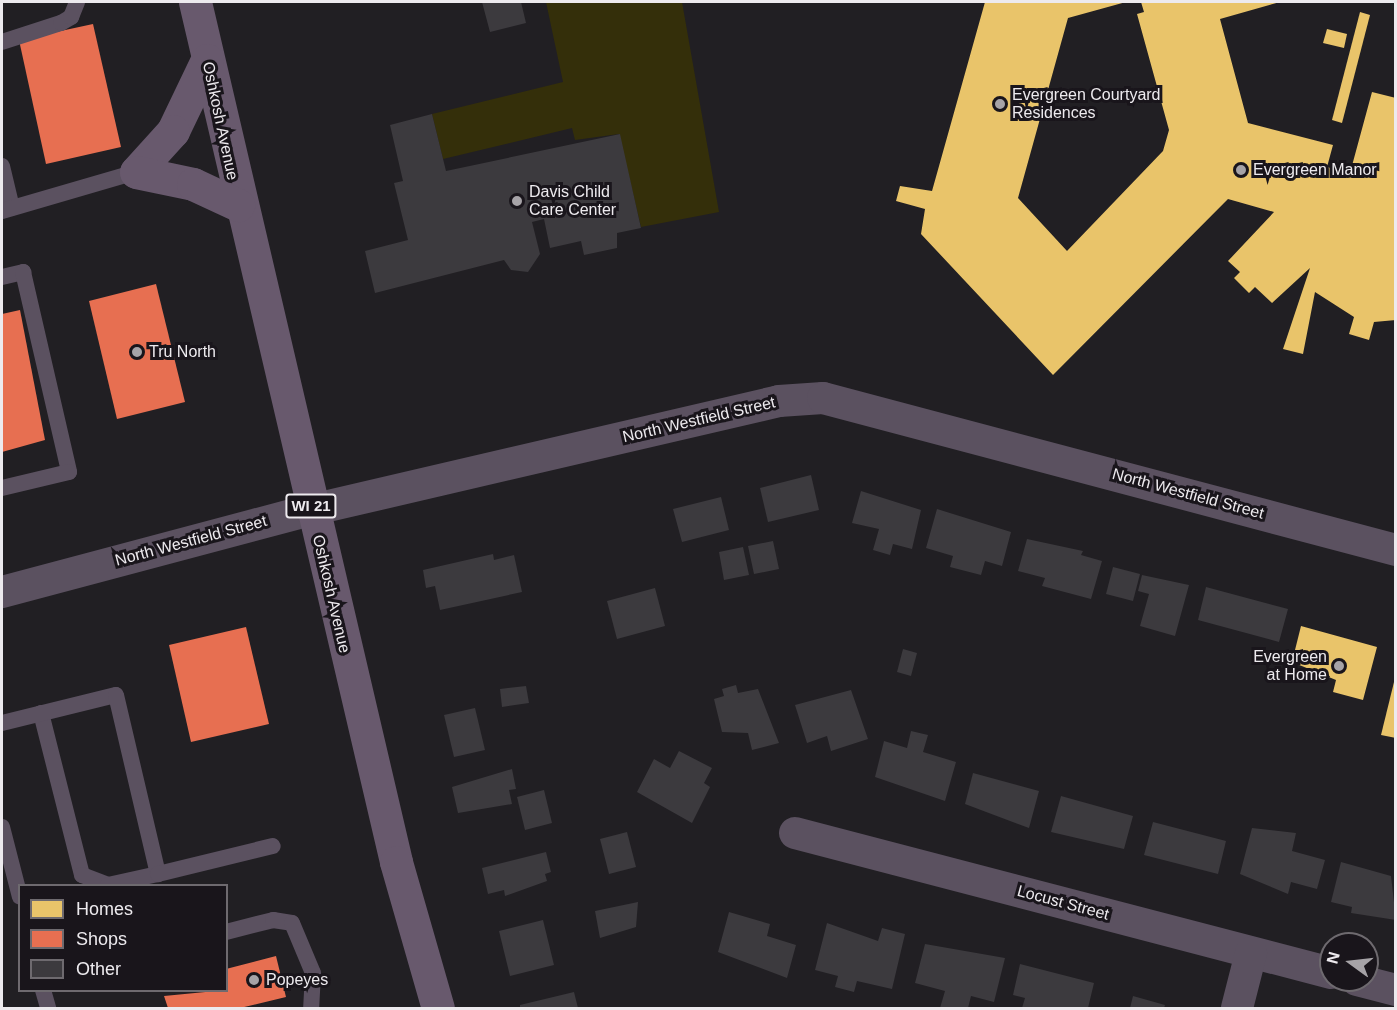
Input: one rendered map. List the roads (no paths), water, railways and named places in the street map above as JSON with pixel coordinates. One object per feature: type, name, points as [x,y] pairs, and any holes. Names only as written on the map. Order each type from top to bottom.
[{"type":"main road","name":"Oshkosh Avenue","points":[[195,2],[238,205],[396,862],[438,1008]]},
{"type":"main road","points":[[136,172],[173,131],[207,60]]},
{"type":"main road","points":[[136,172],[194,184],[238,205]]},
{"type":"street","name":"North Westfield Street","points":[[2,592],[311,510],[779,401],[823,398],[1395,550]]},
{"type":"street","name":"Locust Street","points":[[795,833],[1319,970]]},
{"type":"street","points":[[1237,1008],[1251,953]]},
{"type":"street","points":[[1379,986],[1395,990]]},
{"type":"lane","points":[[2,42],[61,23],[71,17],[76,2]]},
{"type":"lane","points":[[2,166],[7,210],[136,172]]},
{"type":"lane","points":[[2,277],[23,272],[69,472],[2,488]]},
{"type":"lane","points":[[2,723],[116,695],[158,874]]},
{"type":"lane","points":[[41,713],[82,876],[105,884]]},
{"type":"lane","points":[[2,826],[18,889]]},
{"type":"lane","points":[[113,884],[273,846]]},
{"type":"lane","points":[[228,931],[273,920],[292,923],[313,973],[311,1008]]},
{"type":"lane","points":[[44,992],[48,1008]]},
{"type":"place","name":"Evergreen Courtyard Residences","points":[[1000,104]]},
{"type":"place","name":"Evergreen Manor","points":[[1241,170]]},
{"type":"place","name":"Davis Child Care Center","points":[[517,201]]},
{"type":"place","name":"Tru North","points":[[137,352]]},
{"type":"place","name":"Evergreen at Home","points":[[1339,666]]},
{"type":"place","name":"Popeyes","points":[[254,980]]}]
